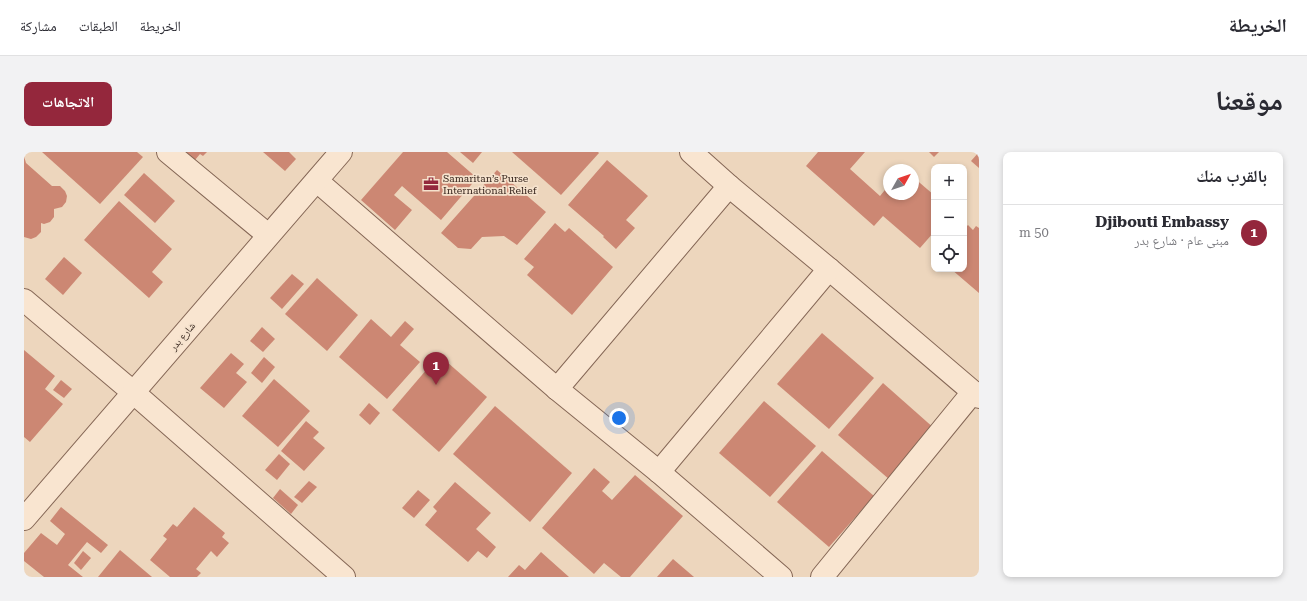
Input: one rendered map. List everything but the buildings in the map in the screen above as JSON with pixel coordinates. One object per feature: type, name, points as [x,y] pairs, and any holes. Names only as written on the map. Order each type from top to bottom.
[{"type":"street","points":[[168,152],[268,235]]},
{"type":"street","name":"شارع بدر","points":[[24,519],[341,152]]},
{"type":"street","points":[[691,152],[729,186],[976,394],[822,577]]},
{"type":"street","points":[[317,181],[557,389],[659,472],[781,577]]},
{"type":"street","points":[[557,389],[729,186]]},
{"type":"street","points":[[659,472],[829,269]]},
{"type":"street","points":[[24,300],[134,393],[344,577]]},
{"type":"place","name":"Samaritan’s Purse International Relief","points":[[431,184]]},
{"type":"place","name":"Djibouti Embassy","points":[[436,385]]}]
